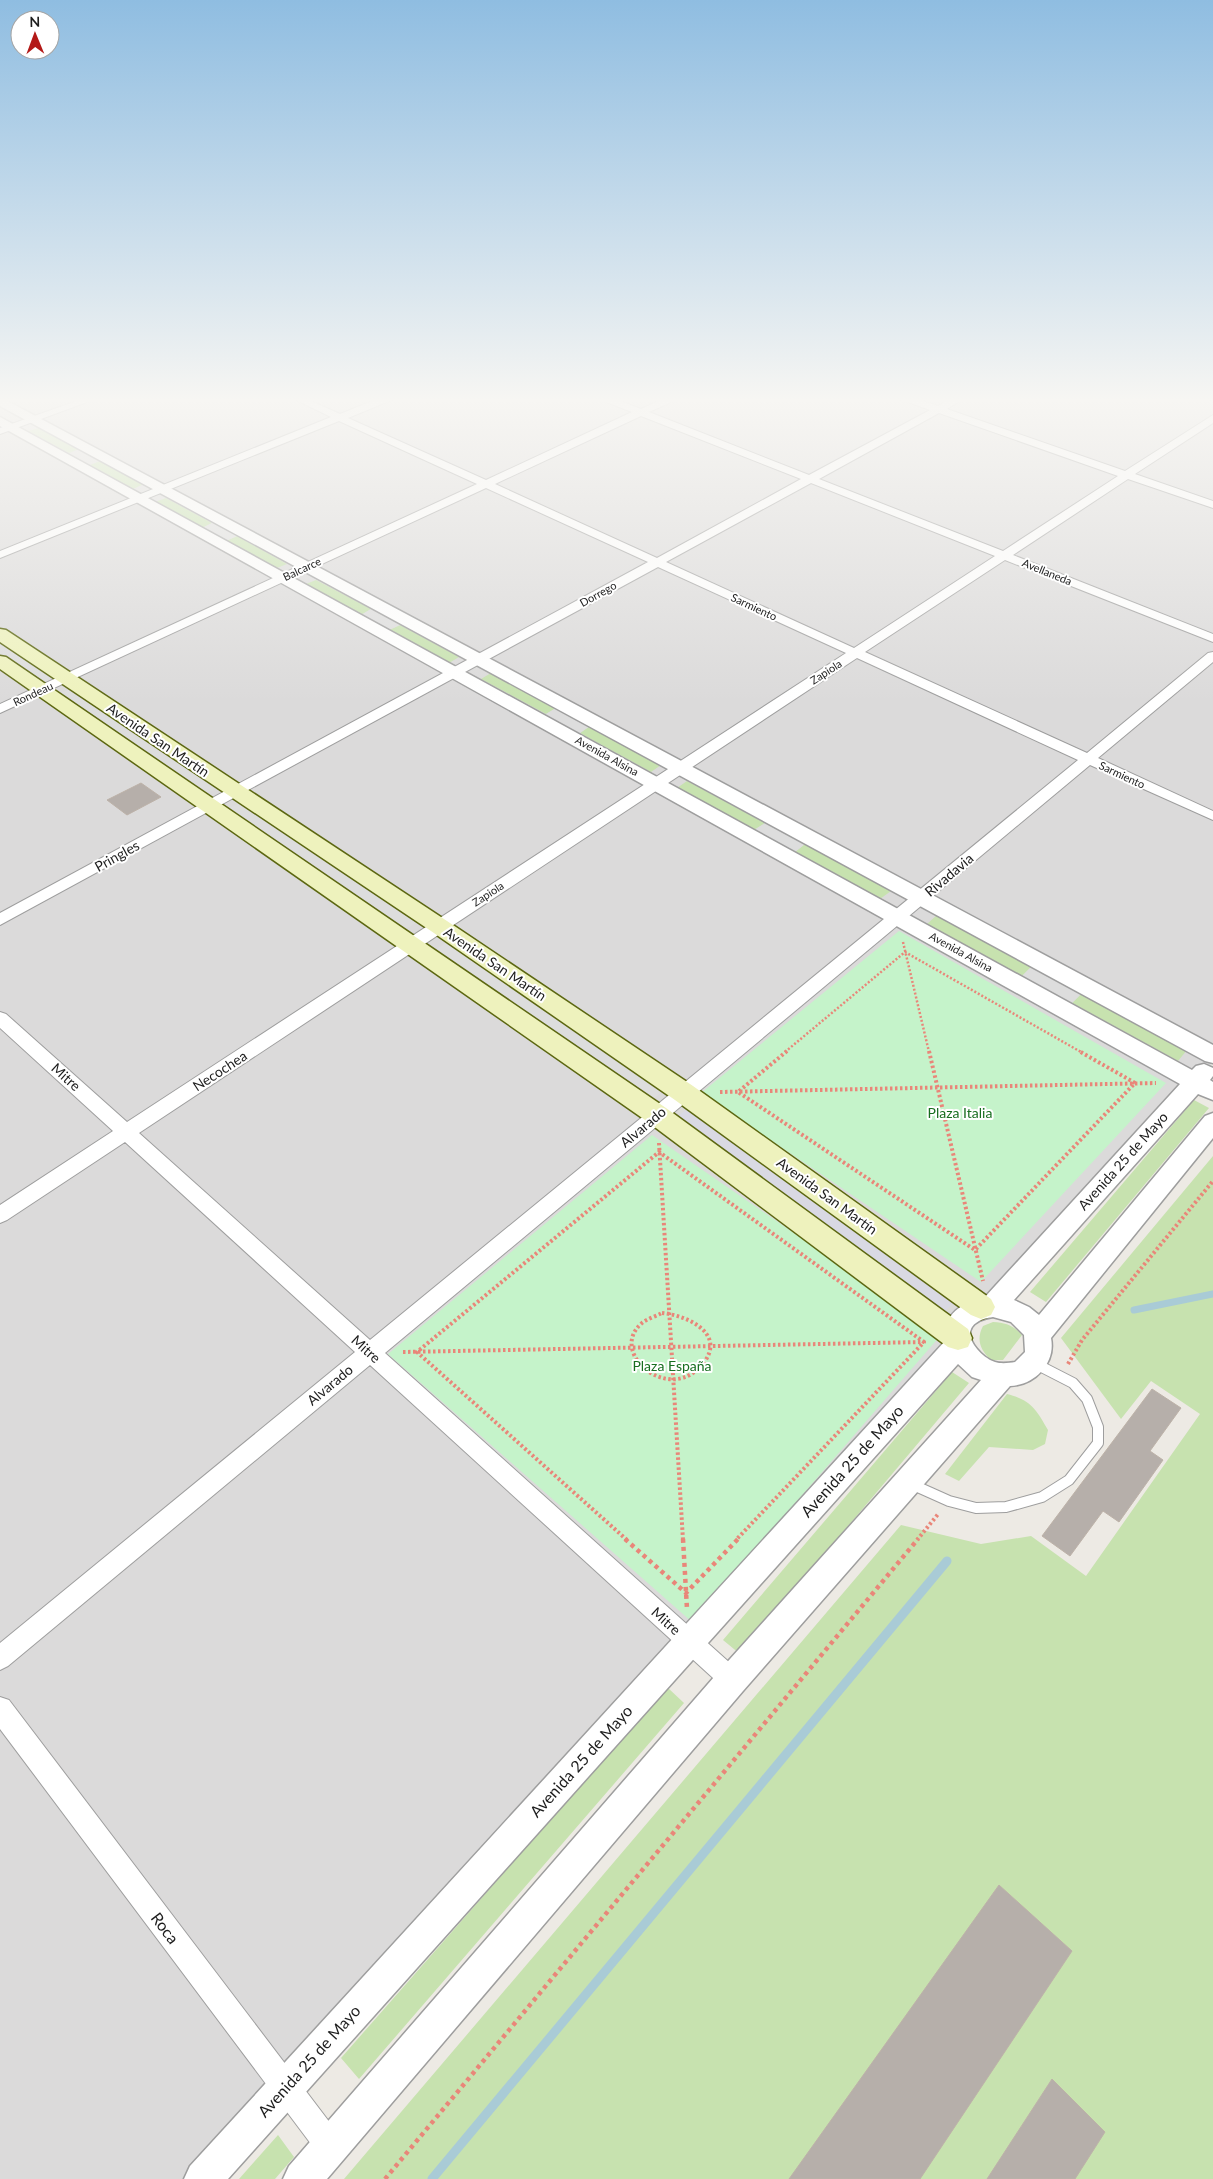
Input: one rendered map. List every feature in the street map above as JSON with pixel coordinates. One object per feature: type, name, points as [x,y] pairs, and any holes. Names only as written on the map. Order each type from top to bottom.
[{"type":"main road","name":"Avenida San Martín","points":[[0,634],[439,926],[684,1093],[988,1306]]},
{"type":"main road","name":"Avenida San Martín","points":[[0,661],[657,1115],[958,1341]]},
{"type":"street","points":[[0,555],[137,499]]},
{"type":"street","name":"Avenida Alsina","points":[[140,499],[1204,1087]]},
{"type":"street","name":"Avenida Alsina","points":[[180,499],[1213,1055]]},
{"type":"street","name":"Balcarce","points":[[67,678],[454,499]]},
{"type":"street","name":"Sarmiento","points":[[518,499],[1213,816]]},
{"type":"street","name":"Dorrego","points":[[235,792],[774,499]]},
{"type":"street","name":"Avellaneda","points":[[860,499],[1213,638]]},
{"type":"street","name":"Zapiola","points":[[439,926],[1090,499]]},
{"type":"street","points":[[1195,499],[1213,505]]},
{"type":"street","name":"Rivadavia","points":[[684,1093],[1213,656]]},
{"type":"street","name":"Rondeau","points":[[0,709],[67,678]]},
{"type":"street","name":"Pringles","points":[[0,920],[235,792]]},
{"type":"street","name":"Necochea","points":[[0,1215],[439,926]]},
{"type":"street","name":"Mitre","points":[[0,1018],[732,1680]]},
{"type":"street","name":"Avenida 25 de Mayo","points":[[988,1306],[1204,1087],[1213,1062]]},
{"type":"street","name":"Alvarado","points":[[0,1658],[684,1093]]},
{"type":"street","points":[[1038,1335],[1213,1122]]},
{"type":"street","points":[[988,1306],[1012,1310],[1028,1320],[1038,1335],[1040,1350],[1034,1363],[1021,1372],[1003,1375],[984,1370],[968,1359],[958,1341],[957,1330],[965,1315],[988,1306]]},
{"type":"street","name":"Avenida 25 de Mayo","points":[[203,2179],[689,1642],[958,1341]]},
{"type":"street","points":[[302,2179],[732,1680],[1003,1375]]},
{"type":"street","name":"Roca","points":[[0,1710],[330,2146]]},
{"type":"lane","points":[[906,1482],[949,1501],[976,1508],[1006,1507],[1042,1497],[1069,1480],[1098,1443],[1098,1427],[1088,1399],[1073,1383],[1034,1363]]},
{"type":"path","points":[[897,917],[988,1306]]},
{"type":"path","points":[[905,952],[1136,1083]]},
{"type":"path","points":[[738,1092],[905,952]]},
{"type":"path","points":[[975,1250],[1136,1083]]},
{"type":"path","points":[[684,1093],[1136,1083],[1204,1087]]},
{"type":"path","points":[[738,1092],[975,1250]]},
{"type":"path","points":[[657,1115],[689,1642]]},
{"type":"path","points":[[659,1152],[924,1342]]},
{"type":"path","points":[[417,1352],[659,1152]]},
{"type":"path","points":[[1061,1377],[1082,1340],[1213,1180]]},
{"type":"path","points":[[669,1313],[686,1316],[697,1322],[704,1330],[709,1346],[705,1363],[697,1372],[685,1378],[673,1380],[659,1378],[647,1373],[637,1364],[631,1342],[634,1332],[641,1323],[650,1317],[669,1313]]},
{"type":"path","points":[[370,1353],[958,1341]]},
{"type":"path","points":[[686,1593],[924,1342]]},
{"type":"path","points":[[417,1352],[686,1593]]},
{"type":"path","points":[[385,2179],[949,1501]]},
{"type":"shaded area","points":[[0,499],[1213,499],[1213,1062],[203,2179],[0,2179]]},
{"type":"shaded area","points":[[212,523],[237,536],[226,541],[202,528]]},
{"type":"shaded area","points":[[371,609],[400,625],[389,630],[361,615]]},
{"type":"shaded area","points":[[0,638],[55,676],[40,683],[0,655]]},
{"type":"shaded area","points":[[74,687],[219,787],[203,795],[59,694]]},
{"type":"shaded area","points":[[556,708],[590,726],[580,733],[546,714]]},
{"type":"shaded area","points":[[242,802],[417,922],[401,932],[226,810]]},
{"type":"shaded area","points":[[765,823],[805,844],[795,852],[754,830]]},
{"type":"shaded area","points":[[449,941],[665,1089],[650,1102],[433,951]]},
{"type":"shaded area","points":[[1032,966],[1082,993],[1072,1003],[1022,976]]},
{"type":"shaded area","points":[[690,1107],[957,1299],[942,1314],[674,1119]]},
{"type":"green space","points":[[167,499],[212,523],[202,528],[155,502]]},
{"type":"green space","points":[[237,536],[287,564],[277,568],[226,541]]},
{"type":"green space","points":[[316,580],[371,609],[361,615],[306,584]]},
{"type":"green space","points":[[400,625],[459,657],[449,663],[389,630]]},
{"type":"green space","points":[[491,673],[556,708],[546,714],[481,679]]},
{"type":"green space","points":[[590,726],[661,765],[651,772],[580,733]]},
{"type":"green space","points":[[687,781],[765,823],[754,830],[677,788]]},
{"type":"green space","points":[[805,844],[891,891],[880,899],[795,852]]},
{"type":"green space","points":[[937,915],[1032,966],[1022,976],[927,924]]},
{"type":"green space","name":"Plaza Italia","points":[[899,931],[1166,1083],[981,1282],[701,1093]]},
{"type":"green space","points":[[1082,993],[1187,1050],[1178,1061],[1072,1003]]},
{"type":"green space","points":[[1194,1100],[1209,1108],[1046,1302],[1030,1292]]},
{"type":"green space","name":"Plaza España","points":[[652,1135],[941,1335],[692,1622],[388,1354]]},
{"type":"green space","points":[[1213,1156],[1213,2179],[344,2179],[901,1525],[981,1544],[1031,1536],[1086,1576],[1200,1414],[1151,1381],[1121,1419],[1061,1338]]},
{"type":"green space","points":[[993,1322],[1009,1325],[1022,1335],[1003,1360],[991,1360],[980,1344],[983,1326]]},
{"type":"green space","points":[[952,1372],[969,1383],[740,1654],[723,1640]]},
{"type":"green space","points":[[1007,1394],[1027,1402],[1040,1416],[1048,1430],[1045,1444],[1033,1450],[989,1447],[959,1481],[945,1474]]},
{"type":"green space","points":[[667,1687],[684,1703],[359,2079],[341,2058]]},
{"type":"green space","points":[[278,2135],[294,2157],[275,2179],[239,2179]]},
{"type":"building","points":[[141,783],[161,797],[127,815],[107,800]]},
{"type":"building","points":[[1152,1389],[1181,1408],[1150,1451],[1163,1460],[1119,1522],[1103,1511],[1070,1556],[1042,1536]]},
{"type":"building","points":[[999,1885],[1072,1951],[920,2179],[789,2179]]},
{"type":"building","points":[[1052,2079],[1105,2132],[1075,2179],[987,2179]]},
{"type":"waterway","points":[[1134,1310],[1213,1294]]},
{"type":"waterway","points":[[432,2179],[947,1561]]}]
